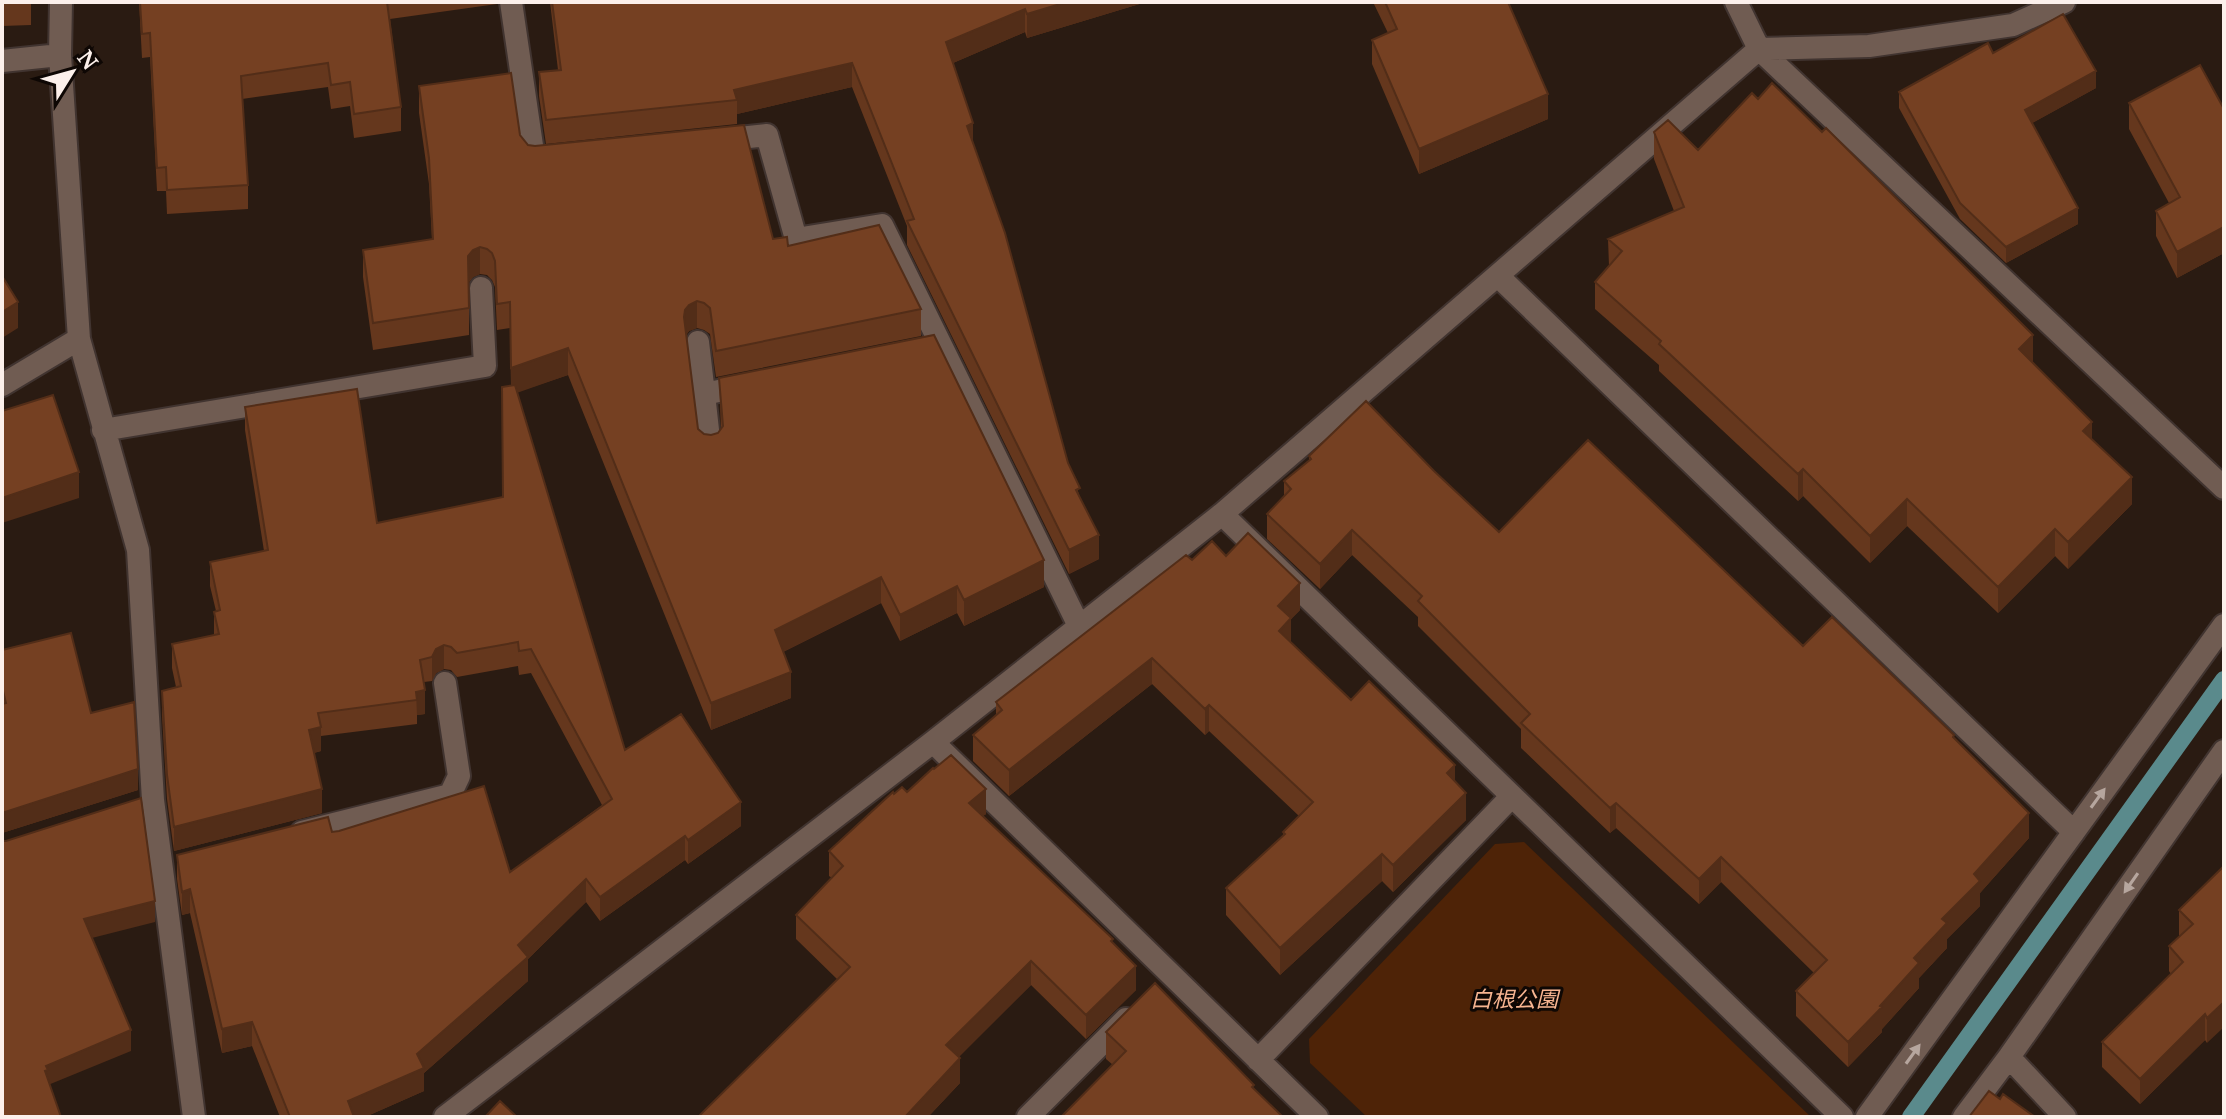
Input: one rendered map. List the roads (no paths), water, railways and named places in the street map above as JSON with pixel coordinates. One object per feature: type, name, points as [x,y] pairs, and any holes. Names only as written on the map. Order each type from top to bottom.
[{"type":"street","points":[[61,2],[60,55],[79,339],[138,550],[145,802],[170,866],[194,1117]]},
{"type":"street","points":[[511,2],[534,159],[565,156]]},
{"type":"street","points":[[1736,2],[1759,49],[2224,488]]},
{"type":"street","points":[[445,1117],[933,742],[1222,514],[1759,49],[1869,46],[2013,25],[2064,2]]},
{"type":"street","points":[[2,61],[60,55]]},
{"type":"street","points":[[705,141],[767,135],[796,239],[882,225],[934,348],[1079,626]]},
{"type":"street","points":[[1498,276],[2074,832]]},
{"type":"street","points":[[103,430],[485,366],[481,288]]},
{"type":"street","points":[[2,385],[79,339]]},
{"type":"street","points":[[698,342],[710,448]]},
{"type":"street","points":[[704,394],[764,382]]},
{"type":"street","points":[[1222,514],[1842,1117]]},
{"type":"street","points":[[1867,1117],[2224,625]]},
{"type":"street","points":[[284,837],[450,795],[459,776],[445,683]]},
{"type":"street","points":[[933,742],[1165,980],[1258,1060],[1317,1117]]},
{"type":"street","points":[[1964,1117],[2224,751]]},
{"type":"street","points":[[1258,1060],[1512,796]]},
{"type":"street","points":[[1028,1117],[1138,1007]]},
{"type":"street","points":[[2009,1057],[2065,1117]]},
{"type":"waterway","points":[[1911,1117],[2224,680]]},
{"type":"park label","name":"白根公園","points":[[1514,998]]}]
